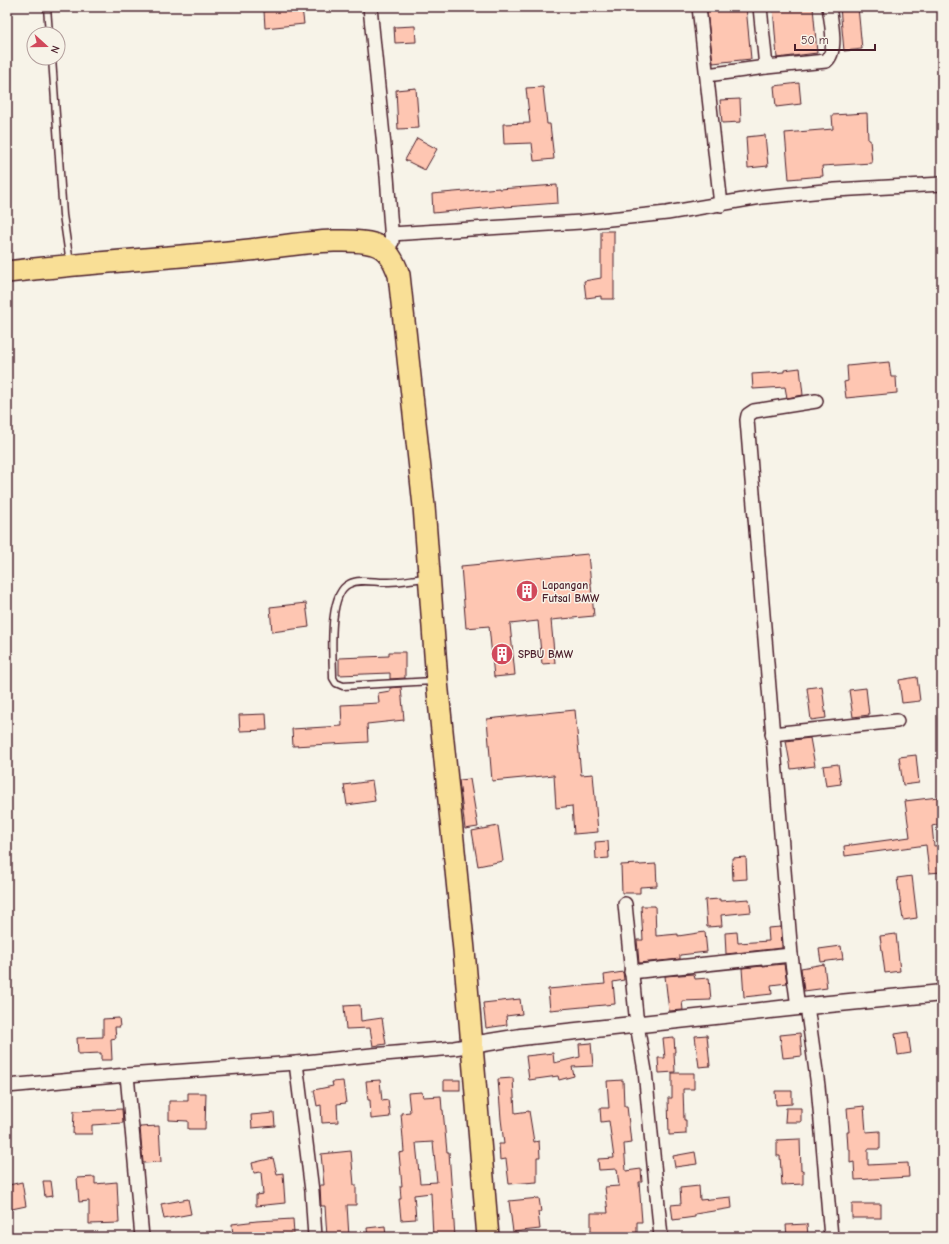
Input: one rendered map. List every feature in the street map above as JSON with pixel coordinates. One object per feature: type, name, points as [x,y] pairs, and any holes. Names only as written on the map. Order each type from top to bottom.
[{"type":"highway","points":[[7,272],[71,265],[242,251],[315,242],[349,241],[373,244],[385,250],[393,259],[399,275],[424,506],[437,681],[472,1045],[488,1237]]},
{"type":"street","points":[[370,7],[387,176],[393,259]]},
{"type":"street","points":[[700,7],[721,205]]},
{"type":"street","points":[[760,7],[766,67]]},
{"type":"street","points":[[707,75],[829,59],[833,43],[829,7]]},
{"type":"street","points":[[391,234],[581,222],[667,213],[761,197],[835,190],[942,184]]},
{"type":"street","points":[[816,401],[754,411],[747,417],[791,955],[818,1086],[831,1237]]},
{"type":"street","points":[[772,734],[897,721]]},
{"type":"street","points":[[625,904],[637,1025],[645,1071],[661,1237]]},
{"type":"street","points":[[631,972],[791,955]]},
{"type":"street","points":[[7,1086],[127,1075],[296,1063],[454,1048],[521,1037],[942,993]]},
{"type":"street","points":[[296,1063],[312,1192],[315,1237]]},
{"type":"street","points":[[127,1075],[142,1237]]},
{"type":"lane","points":[[47,7],[48,26]]},
{"type":"lane","points":[[53,66],[64,215],[71,265]]},
{"type":"lane","points":[[429,578],[389,582],[353,582],[345,586],[339,596],[333,614],[333,678],[338,685],[343,686],[437,681]]},
{"type":"building","points":[[746,7],[751,59],[713,63],[707,11]]},
{"type":"building","points":[[773,7],[813,7],[817,53],[777,58]]},
{"type":"building","points":[[840,7],[858,7],[862,49],[844,51]]},
{"type":"building","points":[[302,8],[304,24],[265,28],[264,11]]},
{"type":"building","points":[[415,26],[416,42],[395,43],[394,27]]},
{"type":"building","points":[[799,83],[801,104],[776,107],[774,86]]},
{"type":"building","points":[[543,87],[547,124],[550,124],[554,159],[534,161],[532,143],[504,144],[503,124],[530,123],[526,88]]},
{"type":"building","points":[[416,88],[419,128],[398,129],[396,90]]},
{"type":"building","points":[[740,99],[741,122],[722,123],[720,100]]},
{"type":"building","points":[[867,113],[868,140],[870,140],[872,163],[822,166],[823,176],[789,179],[785,133],[833,129],[832,115]]},
{"type":"building","points":[[765,135],[768,166],[748,168],[746,137]]},
{"type":"building","points":[[417,138],[437,149],[425,170],[405,160]]},
{"type":"building","points":[[557,185],[558,203],[505,206],[433,213],[432,194]]},
{"type":"building","points":[[601,231],[614,231],[614,299],[601,299],[601,296],[586,298],[584,281],[601,278]]},
{"type":"building","points":[[889,362],[891,377],[896,377],[897,393],[846,398],[844,382],[848,381],[847,366]]},
{"type":"building","points":[[800,368],[803,395],[787,398],[785,387],[753,389],[752,374],[784,372],[784,370]]},
{"type":"building","name":"Lapangan Futsal BMW","points":[[588,554],[594,616],[551,620],[555,663],[542,664],[538,621],[510,624],[515,675],[494,677],[489,626],[466,628],[461,566]]},
{"type":"building","points":[[306,603],[309,627],[272,632],[270,607]]},
{"type":"building","points":[[389,652],[405,652],[405,678],[390,679],[390,673],[339,675],[339,658],[389,656]]},
{"type":"building","points":[[917,677],[920,701],[902,703],[899,680]]},
{"type":"building","points":[[822,686],[826,718],[811,720],[807,688]]},
{"type":"building","points":[[401,687],[404,720],[367,724],[368,742],[293,746],[292,729],[342,726],[341,705],[379,703],[378,693],[390,691],[390,688]]},
{"type":"building","points":[[866,688],[869,715],[853,717],[849,690]]},
{"type":"building","points":[[575,710],[581,775],[593,774],[598,832],[574,834],[572,806],[556,808],[554,775],[492,781],[487,719]]},
{"type":"building","points":[[266,714],[267,730],[240,731],[239,715]]},
{"type":"building","points":[[810,738],[815,766],[791,769],[786,741]]},
{"type":"building","points":[[916,755],[919,783],[903,785],[899,757]]},
{"type":"building","points":[[838,764],[841,784],[826,786],[823,766]]},
{"type":"building","points":[[470,779],[478,827],[465,829],[459,780]]},
{"type":"building","points":[[372,781],[375,801],[347,805],[344,785]]},
{"type":"building","points":[[938,797],[941,824],[932,826],[934,846],[942,845],[942,872],[929,873],[926,845],[845,856],[844,846],[910,837],[905,801]]},
{"type":"building","points":[[498,826],[503,861],[478,866],[472,831]]},
{"type":"building","points":[[608,841],[609,858],[596,859],[595,842]]},
{"type":"building","points":[[746,857],[747,879],[733,880],[732,858]]},
{"type":"building","points":[[656,864],[657,886],[640,887],[640,893],[622,893],[621,865]]},
{"type":"building","points":[[912,876],[917,918],[903,920],[897,878]]},
{"type":"building","points":[[720,899],[720,901],[749,899],[751,912],[721,915],[722,926],[707,927],[705,900]]},
{"type":"building","points":[[641,906],[655,906],[656,936],[678,934],[678,936],[705,932],[707,952],[680,955],[680,959],[639,963],[637,940],[643,940]]},
{"type":"building","points":[[781,927],[782,948],[726,954],[725,933],[737,932],[738,943],[769,941],[768,928]]},
{"type":"building","points":[[896,934],[900,971],[885,973],[880,936]]},
{"type":"building","points":[[841,946],[843,959],[821,962],[819,949]]},
{"type":"building","points":[[784,964],[787,983],[771,985],[772,994],[744,997],[742,968]]},
{"type":"building","points":[[824,964],[827,988],[804,991],[801,968]]},
{"type":"building","points":[[623,972],[624,980],[613,982],[615,1004],[550,1010],[548,989],[605,984],[604,975]]},
{"type":"building","points":[[694,974],[695,979],[709,978],[711,1000],[682,1001],[683,1010],[669,1011],[665,976]]},
{"type":"building","points":[[520,999],[522,1014],[506,1016],[507,1025],[486,1028],[483,1003]]},
{"type":"building","points":[[360,1005],[361,1021],[382,1018],[386,1044],[373,1046],[370,1028],[346,1029],[344,1006]]},
{"type":"building","points":[[119,1018],[120,1027],[115,1027],[116,1038],[111,1039],[112,1060],[101,1060],[101,1053],[78,1054],[77,1038],[103,1037],[103,1019]]},
{"type":"building","points":[[908,1032],[911,1053],[898,1055],[895,1034]]},
{"type":"building","points":[[800,1033],[802,1056],[783,1058],[780,1035]]},
{"type":"building","points":[[707,1035],[710,1066],[699,1067],[695,1036]]},
{"type":"building","points":[[674,1037],[675,1072],[659,1073],[658,1058],[665,1058],[663,1038]]},
{"type":"building","points":[[591,1043],[593,1066],[572,1067],[574,1076],[559,1080],[558,1076],[529,1080],[526,1056],[553,1053],[554,1063],[580,1057],[579,1044]]},
{"type":"building","points":[[672,1073],[694,1073],[694,1089],[683,1089],[686,1134],[669,1135],[668,1098],[672,1098]]},
{"type":"building","points":[[513,1078],[515,1113],[529,1111],[534,1142],[539,1141],[540,1157],[537,1157],[537,1182],[509,1184],[506,1159],[500,1160],[499,1144],[504,1144],[498,1079]]},
{"type":"building","points":[[380,1080],[382,1101],[388,1100],[390,1117],[371,1119],[370,1100],[368,1100],[366,1081]]},
{"type":"building","points":[[444,1080],[460,1080],[460,1090],[444,1090]]},
{"type":"building","points":[[623,1080],[624,1106],[627,1106],[631,1143],[624,1144],[626,1171],[641,1169],[642,1182],[639,1182],[642,1222],[637,1222],[637,1237],[591,1237],[591,1213],[608,1213],[605,1187],[619,1186],[617,1169],[599,1170],[598,1159],[614,1158],[609,1121],[601,1122],[600,1108],[609,1108],[607,1081]]},
{"type":"building","points":[[343,1081],[346,1103],[337,1104],[338,1122],[322,1123],[321,1105],[317,1106],[314,1090],[333,1086],[332,1082]]},
{"type":"building","points":[[775,1091],[792,1091],[792,1104],[776,1105]]},
{"type":"building","points":[[422,1092],[423,1097],[441,1096],[447,1152],[449,1152],[455,1237],[433,1237],[431,1193],[414,1195],[416,1219],[401,1220],[399,1199],[401,1199],[400,1186],[402,1186],[399,1153],[404,1152],[401,1113],[410,1112],[408,1093]],"holes":[[[433,1142],[437,1182],[420,1183],[416,1143]]]},
{"type":"building","points":[[188,1093],[206,1093],[205,1129],[188,1129],[188,1121],[169,1120],[169,1101],[188,1101]]},
{"type":"building","points":[[864,1106],[866,1132],[880,1131],[880,1149],[868,1149],[868,1165],[908,1163],[909,1177],[855,1180],[854,1162],[850,1163],[850,1149],[848,1149],[847,1132],[849,1132],[847,1108]]},
{"type":"building","points":[[786,1108],[801,1108],[801,1122],[785,1122]]},
{"type":"building","points":[[122,1109],[123,1123],[92,1125],[92,1134],[73,1134],[74,1111]]},
{"type":"building","points":[[274,1113],[275,1126],[252,1128],[251,1115]]},
{"type":"building","points":[[159,1126],[161,1162],[143,1163],[140,1127]]},
{"type":"building","points":[[800,1139],[803,1184],[782,1185],[780,1156],[777,1156],[777,1140]]},
{"type":"building","points":[[351,1151],[354,1185],[356,1185],[356,1205],[347,1205],[349,1237],[327,1237],[325,1206],[321,1206],[320,1185],[324,1185],[321,1154]]},
{"type":"building","points":[[695,1152],[697,1164],[675,1167],[673,1156]]},
{"type":"building","points":[[273,1158],[277,1174],[283,1173],[285,1203],[256,1206],[256,1195],[263,1194],[261,1172],[254,1173],[252,1163]]},
{"type":"building","points":[[95,1177],[95,1184],[117,1182],[119,1223],[89,1224],[89,1201],[79,1202],[77,1178]]},
{"type":"building","points":[[43,1181],[51,1181],[53,1196],[45,1197]]},
{"type":"building","points":[[22,1182],[26,1206],[7,1210],[7,1194],[10,1193],[9,1185]]},
{"type":"building","points":[[699,1186],[700,1200],[731,1197],[732,1208],[695,1214],[695,1217],[673,1220],[671,1205],[681,1204],[680,1188]]},
{"type":"building","points":[[539,1198],[541,1212],[538,1212],[540,1229],[513,1232],[509,1201]]},
{"type":"building","points":[[188,1199],[191,1214],[164,1219],[161,1204]]},
{"type":"building","points":[[852,1204],[881,1204],[881,1218],[852,1218]]},
{"type":"building","points":[[293,1219],[294,1234],[266,1235],[266,1237],[233,1237],[232,1224]]},
{"type":"building","points":[[807,1224],[808,1236],[787,1237],[786,1225]]},
{"type":"building","points":[[385,1226],[386,1237],[368,1237],[367,1228]]},
{"type":"place","name":"Lapangan Futsal BMW","points":[[527,591]]},
{"type":"place","name":"SPBU BMW","points":[[502,654]]}]
